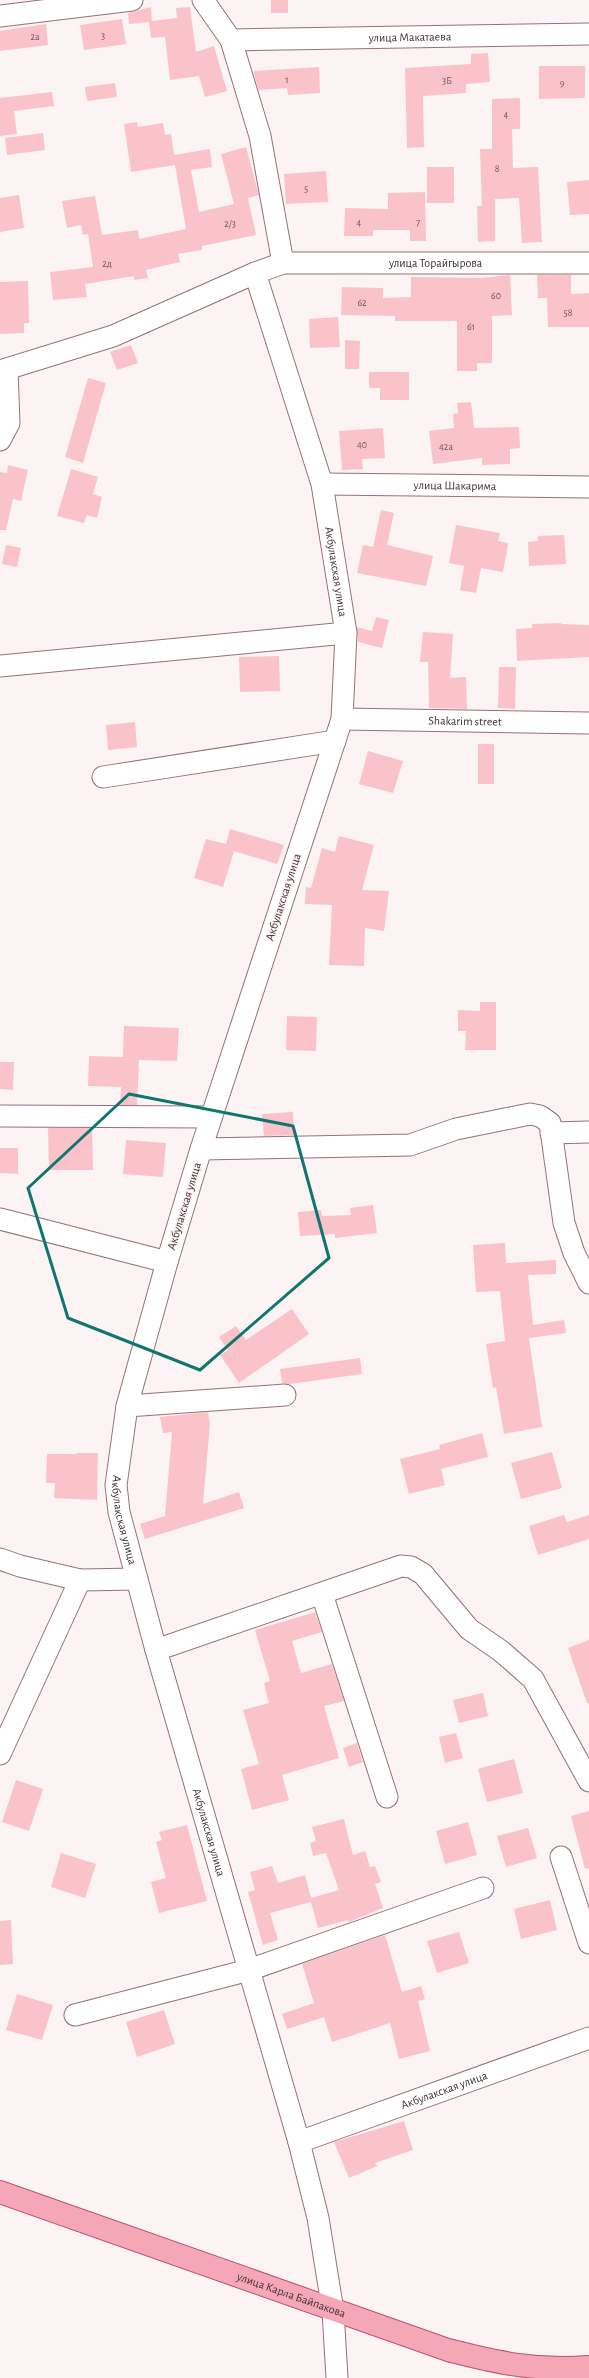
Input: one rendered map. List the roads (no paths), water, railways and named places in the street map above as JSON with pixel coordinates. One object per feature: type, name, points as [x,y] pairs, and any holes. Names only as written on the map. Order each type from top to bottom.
[{"type":"main road","name":"улица Карла Байпакова","points":[[0,2192],[333,2311],[516,2372],[589,2367]]},
{"type":"street","points":[[0,16],[132,0]]},
{"type":"street","points":[[203,0],[231,40],[260,136],[283,263]]},
{"type":"street","name":"улица Макатаева","points":[[231,40],[589,34]]},
{"type":"street","name":"улица Торайгырова","points":[[3,370],[113,336],[255,272],[283,263],[589,263]]},
{"type":"street","name":"Акбулакская улица","points":[[255,272],[322,484],[346,633],[342,720],[201,1149],[167,1262],[127,1406],[116,1485],[119,1512],[156,1650],[299,2142],[318,2218],[333,2311],[337,2378]]},
{"type":"street","points":[[0,440],[9,423],[3,370]]},
{"type":"street","name":"улица Шакарима","points":[[322,484],[589,487]]},
{"type":"street","points":[[0,666],[346,633]]},
{"type":"street","name":"Shakarim street","points":[[342,720],[589,723]]},
{"type":"street","points":[[104,777],[335,741]]},
{"type":"street","points":[[201,1149],[410,1145],[456,1130],[530,1114],[540,1116],[550,1123],[564,1223],[574,1253],[589,1283]]},
{"type":"street","points":[[0,1116],[212,1117]]},
{"type":"street","points":[[551,1133],[589,1132]]},
{"type":"street","points":[[0,1219],[167,1262]]},
{"type":"street","points":[[127,1406],[285,1395]]},
{"type":"street","points":[[0,1559],[20,1566],[80,1580],[137,1579]]},
{"type":"street","points":[[156,1650],[401,1566],[411,1567],[423,1574],[469,1629],[501,1651],[533,1679],[589,1781]]},
{"type":"street","points":[[0,1754],[80,1580]]},
{"type":"street","points":[[322,1594],[387,1797]]},
{"type":"street","points":[[561,1857],[589,1943]]},
{"type":"street","points":[[75,2015],[249,1970],[483,1888]]},
{"type":"street","name":"Акбулакская улица","points":[[299,2142],[589,2038]]}]
